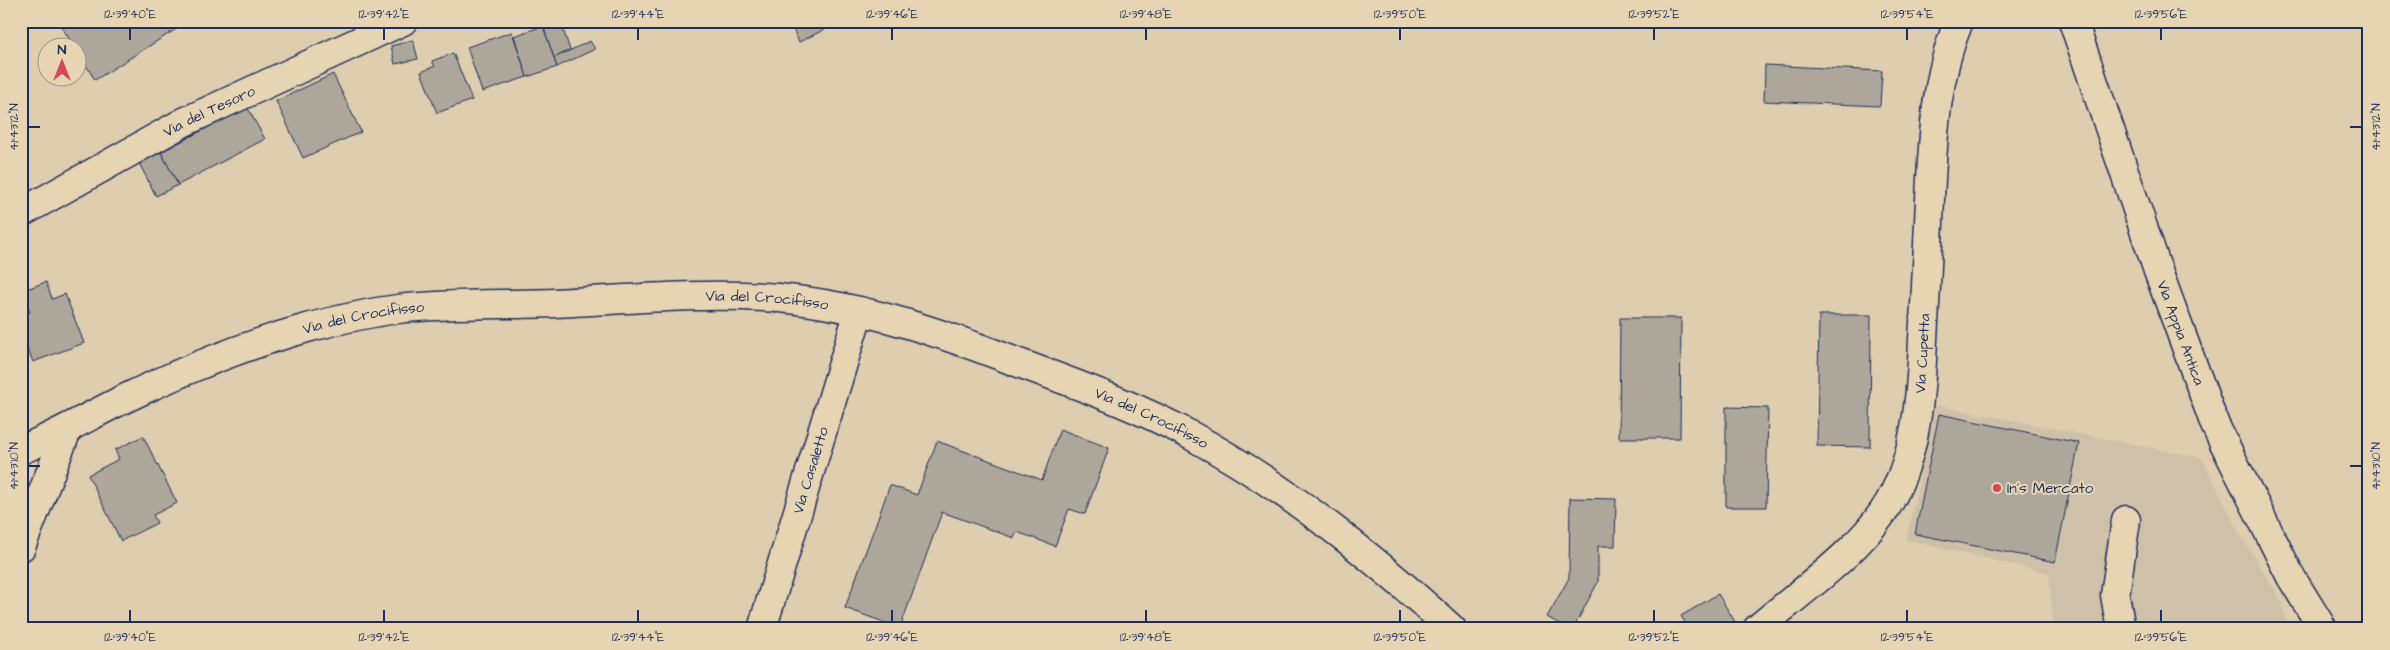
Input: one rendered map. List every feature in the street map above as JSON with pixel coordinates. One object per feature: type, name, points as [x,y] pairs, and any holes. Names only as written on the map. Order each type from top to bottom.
[{"type":"street","name":"Via del Tesoro","points":[[21,213],[184,122],[403,21]]},
{"type":"street","name":"Via Cupetta","points":[[1757,629],[1870,530],[1890,501],[1904,471],[1915,423],[1922,375],[1933,150],[1940,86],[1959,21]]},
{"type":"street","name":"Via Appia Antica","points":[[2073,21],[2158,271],[2215,425],[2292,577],[2323,629]]},
{"type":"street","name":"Via del Crocifisso","points":[[21,450],[125,399],[220,358],[303,329],[374,313],[425,307],[697,296],[764,297],[859,311],[954,338],[1108,397],[1191,435],[1245,467],[1312,513],[1404,586],[1452,629]]},
{"type":"street","name":"Via Casaletto","points":[[762,629],[859,311]]},
{"type":"street","points":[[21,547],[68,428]]},
{"type":"street","points":[[2121,629],[2116,595],[2126,520]]},
{"type":"shaded area","points":[[1936,405],[2202,458],[2242,538],[2283,603],[2286,621],[2285,629],[2054,629],[2049,573],[1906,540]]},
{"type":"building","points":[[58,21],[189,21],[95,80],[88,68],[88,38],[69,38]]},
{"type":"building","points":[[554,21],[560,21],[570,50],[554,58],[543,26]]},
{"type":"building","points":[[789,21],[842,21],[799,42]]},
{"type":"building","points":[[543,26],[557,67],[527,77],[514,36]]},
{"type":"building","points":[[512,32],[527,77],[482,92],[467,47]]},
{"type":"building","points":[[413,40],[418,59],[395,64],[391,46]]},
{"type":"building","points":[[590,41],[595,49],[557,67],[554,58]]},
{"type":"building","points":[[453,53],[472,100],[437,113],[421,72],[435,66],[432,61]]},
{"type":"building","points":[[1765,65],[1882,71],[1880,106],[1764,101]]},
{"type":"building","points":[[333,74],[361,132],[303,158],[276,101]]},
{"type":"building","points":[[247,107],[265,139],[178,185],[161,152]]},
{"type":"building","points":[[161,152],[178,185],[156,196],[139,163]]},
{"type":"building","points":[[46,282],[52,299],[65,294],[84,343],[33,362],[21,333],[21,315],[30,312],[21,291]]},
{"type":"building","points":[[1819,315],[1871,315],[1870,447],[1817,446]]},
{"type":"building","points":[[1620,318],[1681,318],[1680,438],[1619,438]]},
{"type":"building","points":[[1726,407],[1768,408],[1766,507],[1726,507]]},
{"type":"building","name":"In's Mercato","points":[[1939,414],[2079,443],[2055,562],[1915,534]]},
{"type":"building","points":[[1060,429],[1109,448],[1085,514],[1069,509],[1055,546],[1017,532],[1014,538],[942,512],[900,628],[845,608],[890,485],[917,495],[937,441],[1042,480]]},
{"type":"building","points":[[143,436],[177,503],[153,515],[157,523],[121,541],[88,475],[119,459],[115,450]]},
{"type":"building","points":[[1570,498],[1616,499],[1615,546],[1598,546],[1598,582],[1573,629],[1568,629],[1547,617],[1569,578]]},
{"type":"building","points":[[1718,594],[1737,625],[1729,629],[1689,629],[1681,616]]},
{"type":"building","points":[[1613,621],[1618,629],[1603,629]]},
{"type":"place","name":"In's Mercato","points":[[1997,488]]}]
